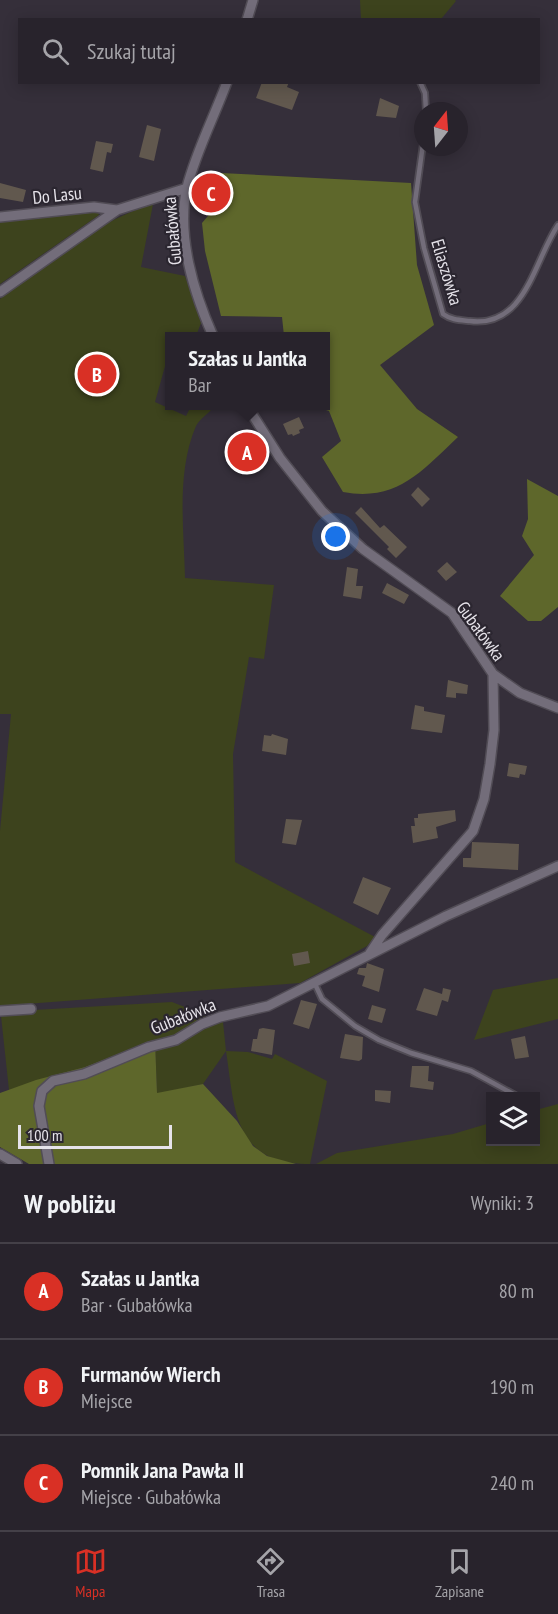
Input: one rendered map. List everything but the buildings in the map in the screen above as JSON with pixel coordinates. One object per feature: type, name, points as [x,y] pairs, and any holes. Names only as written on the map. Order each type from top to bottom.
[{"type":"street","points":[[248,18],[253,0]]},
{"type":"street","points":[[187,188],[226,84]]},
{"type":"street","name":"Gubałówka","points":[[0,292],[117,210],[187,188],[186,236],[194,282],[212,332]]},
{"type":"street","name":"Do Lasu","points":[[0,217],[94,207],[117,210]]},
{"type":"street","name":"Gubałówka","points":[[250,410],[280,458],[322,511],[363,549],[452,613],[493,674],[494,730],[490,764],[484,799],[473,831],[382,935],[370,954]]},
{"type":"street","points":[[493,674],[520,693],[558,708]]},
{"type":"street","name":"Gubałówka","points":[[49,1164],[39,1106],[42,1091],[53,1081],[84,1074],[149,1047],[176,1040],[202,1024],[268,1006],[446,916],[558,866]]},
{"type":"street","points":[[0,1011],[31,1009]]},
{"type":"street","points":[[0,1154],[17,1164]]},
{"type":"lane","points":[[421,84],[426,102]]},
{"type":"lane","name":"Eliaszówka","points":[[421,156],[415,202],[424,248],[443,314],[449,318],[478,322],[500,318],[521,297],[536,272],[558,225]]},
{"type":"lane","points":[[315,984],[322,999],[356,1026],[379,1040],[411,1053],[471,1071],[510,1092]]},
{"type":"green space","points":[[360,0],[456,1],[442,18],[361,18]]},
{"type":"green space","points":[[221,173],[411,183],[417,265],[434,325],[380,365],[417,409],[458,437],[420,472],[394,488],[362,494],[343,492],[322,457],[341,441],[329,411],[326,410],[330,410],[330,332],[284,332],[282,317],[221,316],[205,251],[202,223],[213,210]]},
{"type":"green space","points":[[153,204],[141,267],[185,276],[201,323],[198,332],[165,332],[165,366],[155,402],[165,407],[165,410],[173,410],[186,416],[189,410],[211,410],[196,426],[183,482],[185,578],[274,585],[264,659],[249,657],[233,754],[235,862],[375,937],[367,946],[300,983],[0,1006],[0,831],[11,714],[0,714],[0,299],[73,244],[132,211]]},
{"type":"green space","points":[[98,211],[99,215],[0,284],[0,220]]},
{"type":"green space","points":[[527,479],[558,496],[558,607],[541,621],[528,621],[500,596],[534,555],[522,536],[528,519]]},
{"type":"green space","points":[[558,978],[558,1019],[474,1040],[493,990]]},
{"type":"green space","points":[[172,1002],[223,1022],[226,1051],[203,1084],[157,1094],[155,1041],[85,1067],[9,1090],[1,1016],[33,1013],[34,1010]]},
{"type":"green space","points":[[155,1040],[157,1093],[203,1084],[237,1121],[253,1146],[267,1156],[296,1164],[29,1164],[0,1147],[0,1093],[36,1080],[85,1067]]},
{"type":"green space","points":[[226,1051],[248,1052],[272,1059],[275,1054],[327,1081],[310,1164],[285,1162],[266,1155],[252,1144],[242,1130],[236,1113]]},
{"type":"green space","points":[[558,1104],[558,1164],[316,1164],[337,1153],[453,1134],[486,1124],[486,1146],[540,1146],[540,1109]]},
{"type":"place","name":"Pomnik Jana Pawła II","points":[[211,193]]},
{"type":"place","name":"Furmanów Wierch","points":[[97,374]]},
{"type":"place","name":"Szałas u Jantka","points":[[247,452]]}]
